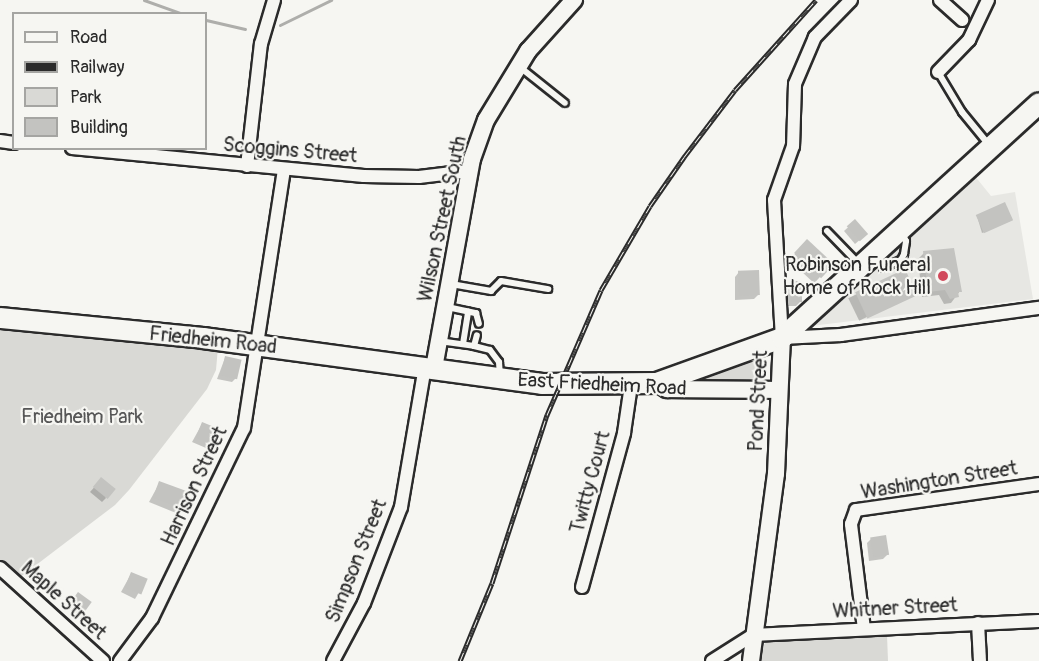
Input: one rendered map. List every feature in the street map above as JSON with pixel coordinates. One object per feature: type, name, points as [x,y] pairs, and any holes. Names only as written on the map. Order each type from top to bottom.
[{"type":"main road","points":[[657,383],[783,338],[898,229],[1039,103]]},
{"type":"main road","name":"Friedheim Road","points":[[0,318],[257,345],[430,368]]},
{"type":"main road","name":"East Friedheim Road","points":[[430,368],[571,386],[630,386],[657,383]]},
{"type":"street","points":[[247,166],[261,44],[274,0]]},
{"type":"street","name":"Wilson Street South","points":[[430,368],[438,341],[469,171],[486,120],[518,65],[574,0]]},
{"type":"street","name":"Pond Street","points":[[751,661],[753,634],[771,527],[783,338],[774,200],[795,136],[798,71],[815,37],[851,0]]},
{"type":"street","points":[[940,0],[962,20]]},
{"type":"street","points":[[938,72],[969,40],[988,0]]},
{"type":"street","name":"Scoggins Street","points":[[91,150],[284,170],[419,177],[469,171]]},
{"type":"street","name":"Harrison Street","points":[[120,661],[152,618],[240,436],[257,345],[284,170]]},
{"type":"street","points":[[783,338],[841,335],[1039,308]]},
{"type":"street","name":"Simpson Street","points":[[333,661],[364,603],[401,507],[430,368]]},
{"type":"street","name":"East Friedheim Road","points":[[657,383],[667,388],[779,390]]},
{"type":"street","name":"Twitty Court","points":[[582,587],[624,432],[630,386]]},
{"type":"street","name":"Washington Street","points":[[864,628],[851,525],[856,510],[1039,484]]},
{"type":"street","name":"Maple Street","points":[[0,568],[103,661]]},
{"type":"street","name":"Whitner Street","points":[[753,634],[1039,621]]},
{"type":"street","points":[[978,623],[980,661]]},
{"type":"street","points":[[712,661],[753,634]]},
{"type":"lane","points":[[518,65],[565,103]]},
{"type":"lane","points":[[938,72],[962,111],[990,147]]},
{"type":"lane","points":[[883,268],[901,260],[904,254],[906,241],[898,229]]},
{"type":"lane","points":[[827,231],[859,265]]},
{"type":"lane","points":[[447,284],[491,291],[501,281],[548,289]]},
{"type":"lane","points":[[444,306],[476,313],[479,324]]},
{"type":"lane","points":[[463,344],[468,311]]},
{"type":"lane","points":[[474,346],[477,335]]},
{"type":"lane","points":[[438,341],[490,350],[499,362],[499,378]]},
{"type":"shaded area","points":[[974,175],[991,196],[1015,192],[1033,299],[811,326]]},
{"type":"green space","name":"Friedheim Park","points":[[0,325],[218,347],[216,370],[207,389],[129,490],[115,505],[19,578],[0,561]]},
{"type":"green space","points":[[763,357],[764,385],[700,381],[742,363]]},
{"type":"green space","points":[[887,635],[888,661],[759,661],[759,651],[767,641]]},
{"type":"building","points":[[1005,202],[1013,220],[984,233],[976,215]]},
{"type":"building","points":[[855,219],[868,234],[860,241],[847,226]]},
{"type":"building","points":[[807,239],[834,264],[821,278],[794,253]]},
{"type":"building","name":"Robinson Funeral Home of Rock Hill","points":[[954,248],[962,292],[958,292],[959,297],[950,299],[945,290],[928,292],[923,251]]},
{"type":"building","points":[[905,269],[917,295],[867,319],[855,292]]},
{"type":"building","points":[[759,270],[760,295],[739,296],[738,271]]},
{"type":"building","points":[[791,281],[802,281],[802,302],[791,302]]},
{"type":"building","points":[[225,356],[242,360],[237,379],[221,375]]},
{"type":"building","points":[[202,422],[219,429],[212,445],[196,438]]},
{"type":"building","points":[[101,477],[116,489],[108,499],[93,487]]},
{"type":"building","points":[[159,481],[189,492],[183,509],[153,498]]},
{"type":"building","points":[[886,535],[889,555],[873,557],[870,538]]},
{"type":"building","points":[[131,572],[148,579],[141,595],[125,588]]},
{"type":"building","points":[[78,592],[92,602],[84,613],[70,603]]},
{"type":"waterway","points":[[144,0],[177,12]]},
{"type":"waterway","points":[[280,25],[331,0]]},
{"type":"waterway","points":[[207,20],[245,29]]},
{"type":"railway","points":[[460,661],[492,583],[547,415],[601,290],[650,206],[684,157],[735,90],[816,0]]},
{"type":"place","name":"Robinson Funeral Home of Rock Hill","points":[[943,276]]}]
